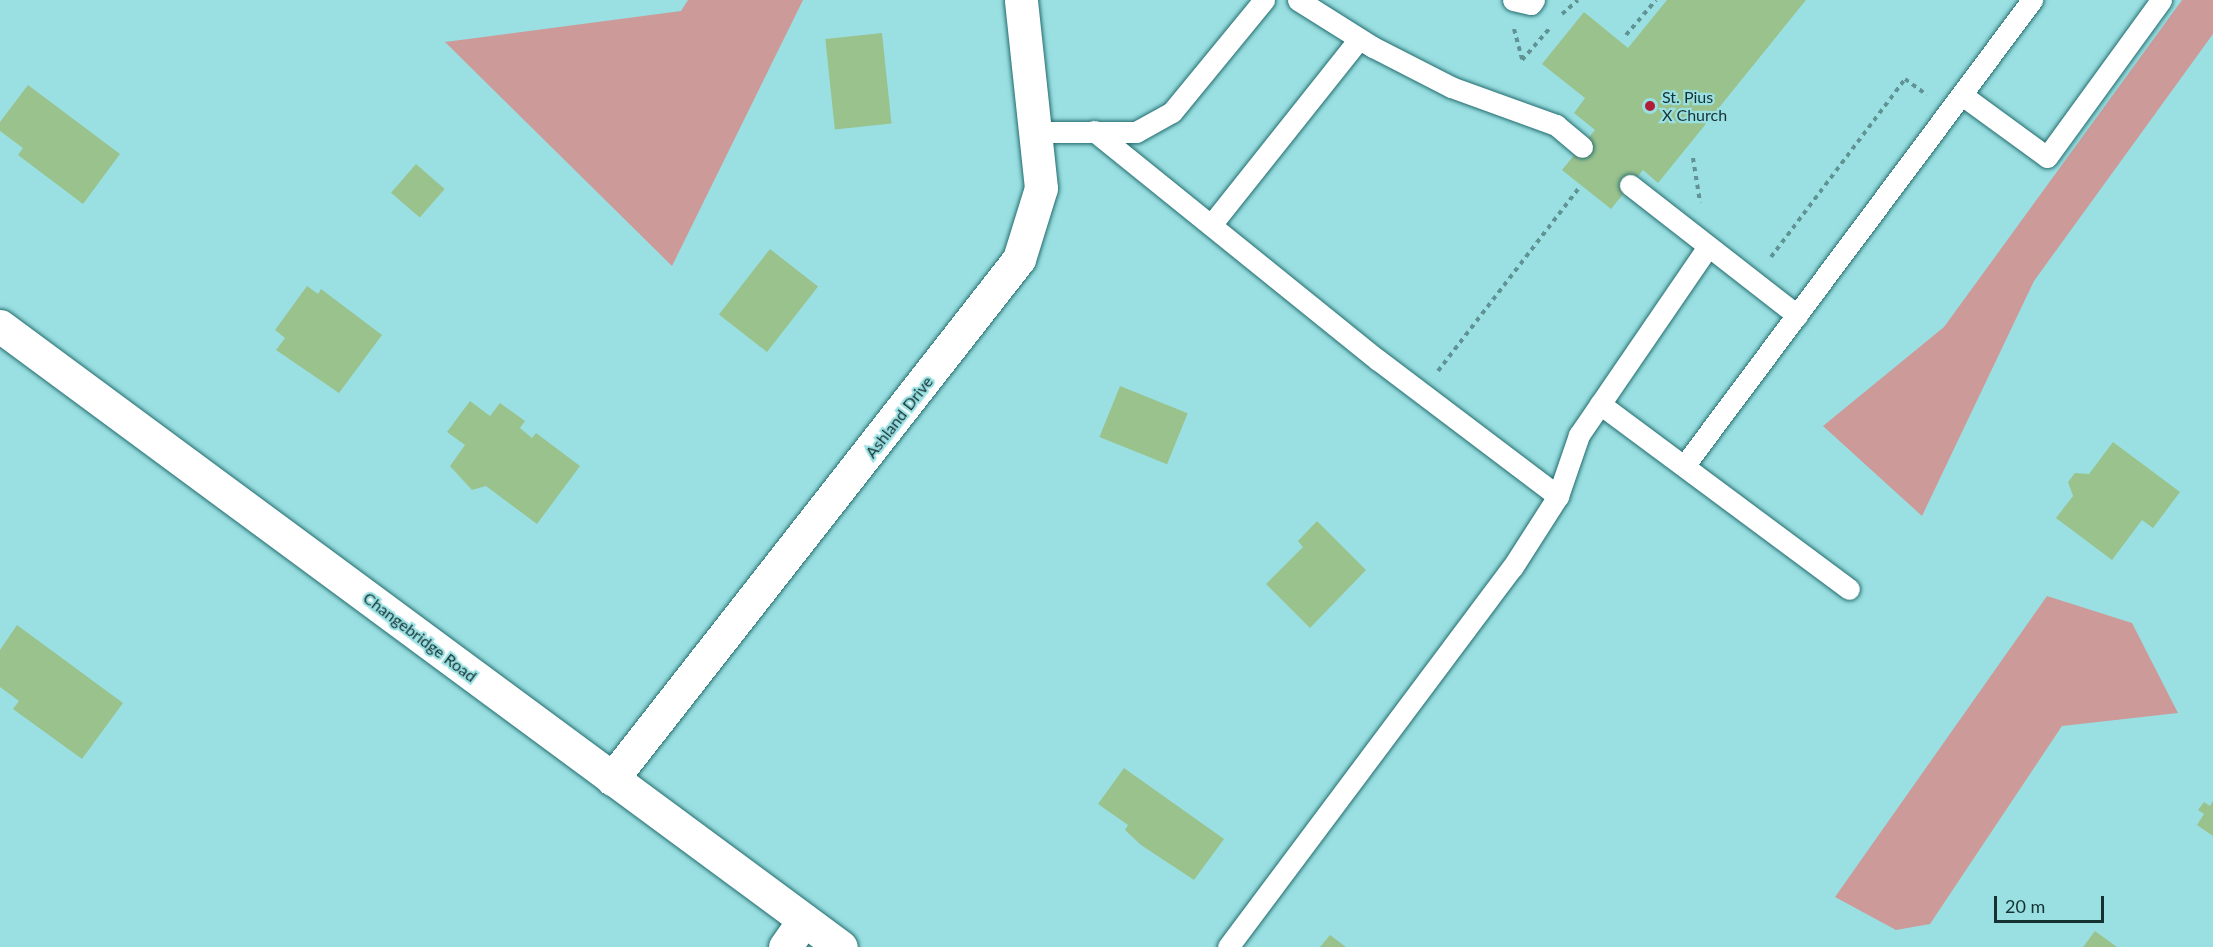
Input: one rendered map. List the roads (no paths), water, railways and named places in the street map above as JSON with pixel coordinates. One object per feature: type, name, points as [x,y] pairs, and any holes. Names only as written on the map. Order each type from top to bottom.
[{"type":"main road","name":"Ashland Drive","points":[[612,779],[1019,259],[1041,189],[1021,0]]},
{"type":"main road","name":"Changebridge Road","points":[[0,326],[841,947]]},
{"type":"main road","points":[[785,947],[804,920]]},
{"type":"lane","points":[[1035,132],[1136,132],[1172,112],[1264,0]]},
{"type":"lane","points":[[1298,0],[1359,39],[1451,87],[1556,125],[1582,147]]},
{"type":"lane","points":[[1513,0],[1530,4],[1534,0]]},
{"type":"lane","points":[[1684,466],[2032,0]]},
{"type":"lane","points":[[1962,95],[2047,157],[2161,0]]},
{"type":"lane","points":[[1211,225],[1359,39]]},
{"type":"lane","points":[[1094,131],[1378,360],[1558,496]]},
{"type":"lane","points":[[1630,186],[1707,248],[1797,315]]},
{"type":"lane","points":[[1228,947],[1512,568],[1558,496],[1579,435],[1707,248]]},
{"type":"lane","points":[[1600,404],[1849,589]]},
{"type":"place","name":"St. Pius X Church","points":[[1650,106]]}]
